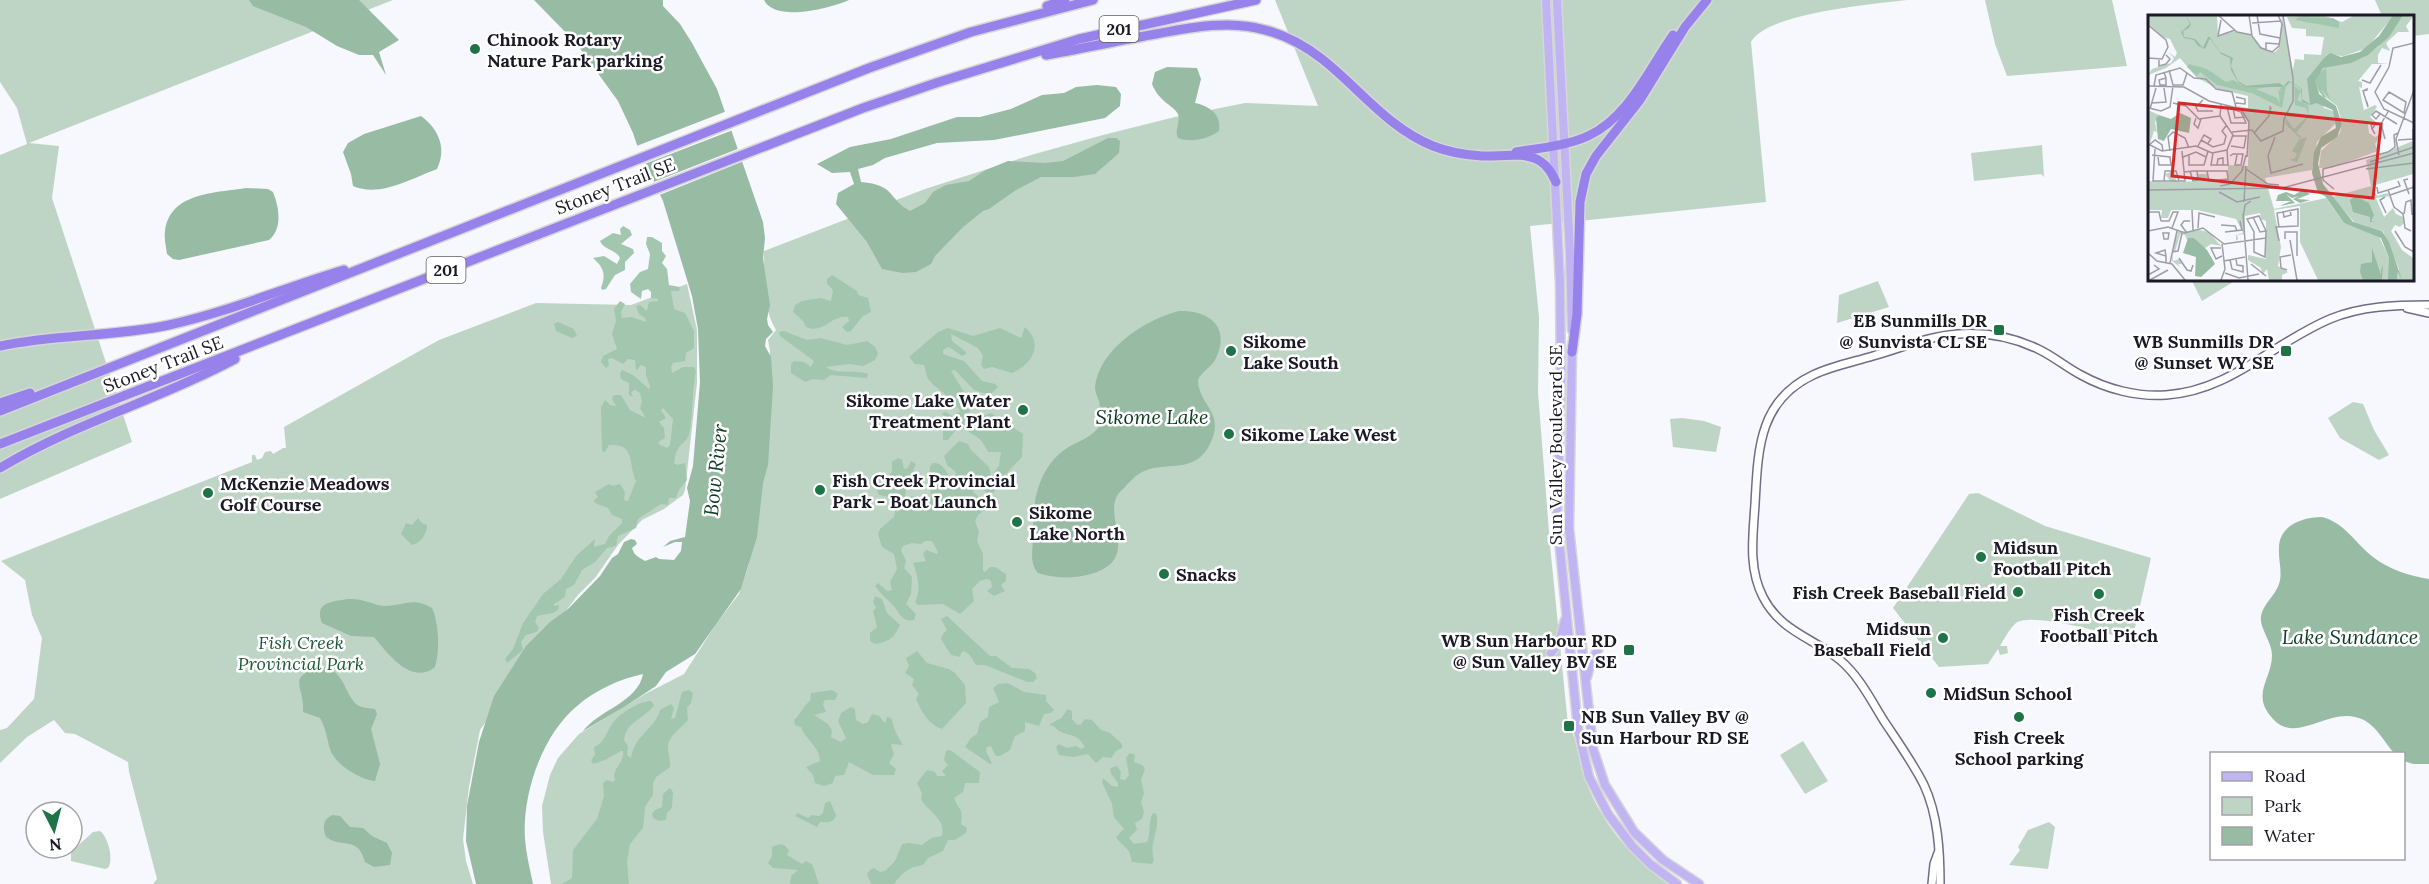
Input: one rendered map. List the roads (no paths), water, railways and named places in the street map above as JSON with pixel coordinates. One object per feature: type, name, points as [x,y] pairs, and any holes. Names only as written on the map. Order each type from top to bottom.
[{"type":"highway","points":[[971,32],[1065,0]]},
{"type":"highway","name":"Stoney Trail SE","points":[[0,411],[773,106],[971,32],[1093,0]]},
{"type":"highway","name":"Stoney Trail SE","points":[[0,444],[863,108],[984,68],[1106,32],[1256,0]]},
{"type":"highway","points":[[1496,156],[1564,143],[1591,135],[1615,118],[1679,26],[1703,0]]},
{"type":"highway","points":[[1572,352],[1577,314],[1580,202],[1584,178],[1596,156],[1643,96],[1685,27],[1707,0]]},
{"type":"highway","points":[[984,68],[1193,27],[1225,24],[1256,27],[1283,36],[1308,49],[1347,80],[1384,116],[1418,139],[1458,153],[1536,159],[1548,168],[1556,182]]},
{"type":"highway","points":[[0,346],[32,340],[128,332],[169,325],[396,255]]},
{"type":"highway","points":[[0,468],[57,437],[212,371],[272,339]]},
{"type":"highway","points":[[0,403],[87,376]]},
{"type":"main road","name":"Sun Valley Boulevard SE","points":[[1546,0],[1561,331],[1557,519],[1578,729],[1589,777],[1608,814],[1632,846],[1650,864],[1677,884]]},
{"type":"main road","name":"Sun Valley Boulevard SE","points":[[1557,0],[1571,264],[1569,520],[1593,749],[1600,773],[1612,799],[1634,832],[1674,868],[1699,884]]},
{"type":"main road","points":[[1551,652],[1561,639],[1567,611]]},
{"type":"main road","points":[[1585,689],[1591,661],[1599,648]]},
{"type":"street","points":[[1940,884],[1935,822],[1924,785],[1862,686],[1838,659],[1795,633],[1780,621],[1764,599],[1756,581],[1752,544],[1759,449],[1767,421],[1779,400],[1803,381],[1821,372],[1935,338],[1969,334],[1997,336],[2027,344],[2089,379],[2115,389],[2149,395],[2182,393],[2203,388],[2232,376],[2330,319],[2359,310],[2429,305]]},
{"type":"street","points":[[2402,307],[2429,313]]},
{"type":"street","points":[[1932,884],[1934,864],[1938,853]]},
{"type":"water","points":[[249,0],[359,0],[399,40],[379,52],[386,75],[373,55],[359,55],[337,46],[306,27],[253,6]]},
{"type":"water","name":"Bow River","points":[[534,0],[663,0],[663,6],[680,24],[717,89],[763,222],[765,238],[763,259],[770,305],[767,319],[773,332],[766,339],[765,346],[771,357],[773,386],[768,465],[763,483],[757,537],[741,589],[695,654],[666,672],[656,686],[583,731],[598,717],[634,692],[643,674],[600,690],[584,700],[565,718],[544,749],[527,803],[525,839],[533,884],[476,884],[466,841],[467,806],[479,742],[494,696],[526,646],[550,622],[568,609],[600,576],[612,558],[618,554],[624,542],[635,540],[637,544],[632,548],[633,551],[645,561],[656,557],[674,560],[681,551],[682,542],[663,547],[670,541],[685,537],[690,501],[687,488],[693,466],[700,382],[698,329],[692,296],[663,201],[618,101],[576,43]]},
{"type":"water","points":[[764,0],[849,0],[817,10],[791,12],[779,11],[770,7]]},
{"type":"water","points":[[1167,67],[1197,68],[1201,79],[1195,103],[1205,106],[1216,115],[1219,131],[1199,139],[1178,138],[1178,114],[1158,95],[1152,84],[1155,72]]},
{"type":"water","points":[[1097,85],[1116,87],[1121,94],[1120,106],[1105,118],[994,140],[937,143],[885,158],[873,165],[858,169],[861,182],[886,189],[910,211],[925,203],[933,192],[946,185],[969,181],[986,170],[1008,161],[1045,163],[1063,161],[1108,138],[1116,138],[1120,141],[1119,153],[1095,174],[1074,177],[1041,177],[983,211],[963,227],[935,256],[931,264],[916,272],[903,273],[882,269],[867,242],[836,204],[838,193],[854,184],[850,172],[832,173],[817,164],[850,147],[891,139],[957,117],[980,117],[1011,109],[1042,95],[1064,93],[1076,87]]},
{"type":"water","points":[[421,116],[437,133],[440,140],[441,154],[437,169],[385,188],[374,190],[353,186],[343,152],[348,143],[364,134]]},
{"type":"water","points":[[246,188],[268,189],[273,192],[277,204],[278,223],[269,240],[179,260],[167,254],[165,231],[169,218],[176,209],[196,197]]},
{"type":"water","name":"Sikome Lake","points":[[1179,311],[1190,311],[1207,317],[1219,329],[1221,337],[1216,358],[1198,380],[1199,389],[1215,424],[1210,444],[1197,460],[1142,472],[1122,490],[1116,499],[1114,511],[1118,548],[1115,559],[1105,568],[1075,577],[1056,577],[1038,573],[1033,565],[1032,556],[1035,500],[1038,488],[1043,476],[1057,456],[1091,435],[1098,428],[1100,408],[1095,387],[1098,373],[1105,360],[1126,338],[1153,321]]},
{"type":"water","name":"Lake Sundance","points":[[2322,517],[2330,520],[2385,565],[2407,574],[2429,579],[2429,764],[2405,761],[2405,752],[2393,752],[2377,731],[2364,720],[2351,716],[2339,716],[2304,727],[2293,728],[2283,726],[2266,710],[2263,694],[2272,655],[2261,616],[2279,584],[2281,575],[2279,552],[2283,533],[2293,524]]},
{"type":"water","points":[[348,599],[385,606],[414,602],[432,608],[438,637],[435,667],[418,673],[409,670],[393,659],[374,637],[351,636],[322,623],[320,611],[322,607],[330,602]]},
{"type":"water","points":[[324,667],[336,673],[356,704],[375,709],[377,714],[371,729],[380,764],[375,781],[356,775],[337,761],[330,749],[320,718],[303,712],[300,678],[312,670]]},
{"type":"water","points":[[333,815],[340,816],[350,827],[363,828],[372,836],[387,843],[392,853],[390,865],[374,867],[365,862],[362,854],[354,845],[326,837],[324,824]]},
{"type":"place","name":"Chinook Rotary Nature Park parking","points":[[475,49]]},
{"type":"place","name":"EB Sunmills DR @ Sunvista CL SE","points":[[1999,330]]},
{"type":"place","name":"Sikome Lake South","points":[[1231,351]]},
{"type":"place","name":"WB Sunmills DR @ Sunset WY SE","points":[[2286,351]]},
{"type":"place","name":"Sikome Lake Water Treatment Plant","points":[[1023,410]]},
{"type":"place","name":"Sikome Lake West","points":[[1229,434]]},
{"type":"place","name":"Fish Creek Provincial Park - Boat Launch","points":[[820,490]]},
{"type":"place","name":"McKenzie Meadows Golf Course","points":[[208,493]]},
{"type":"place","name":"Sikome Lake North","points":[[1017,522]]},
{"type":"place","name":"Midsun Football Pitch","points":[[1981,557]]},
{"type":"place","name":"Snacks","points":[[1164,574]]},
{"type":"place","name":"Fish Creek Baseball Field","points":[[2018,592]]},
{"type":"place","name":"Fish Creek Football Pitch","points":[[2099,594]]},
{"type":"place","name":"Midsun Baseball Field","points":[[1943,638]]},
{"type":"place","name":"WB Sun Harbour RD @ Sun Valley BV SE","points":[[1629,650]]},
{"type":"place","name":"MidSun School","points":[[1931,693]]},
{"type":"place","name":"Fish Creek School parking","points":[[2019,717]]},
{"type":"place","name":"NB Sun Valley BV @ Sun Harbour RD SE","points":[[1569,726]]},
{"type":"park label","name":"Fish Creek Provincial Park","points":[[301,652]]}]
